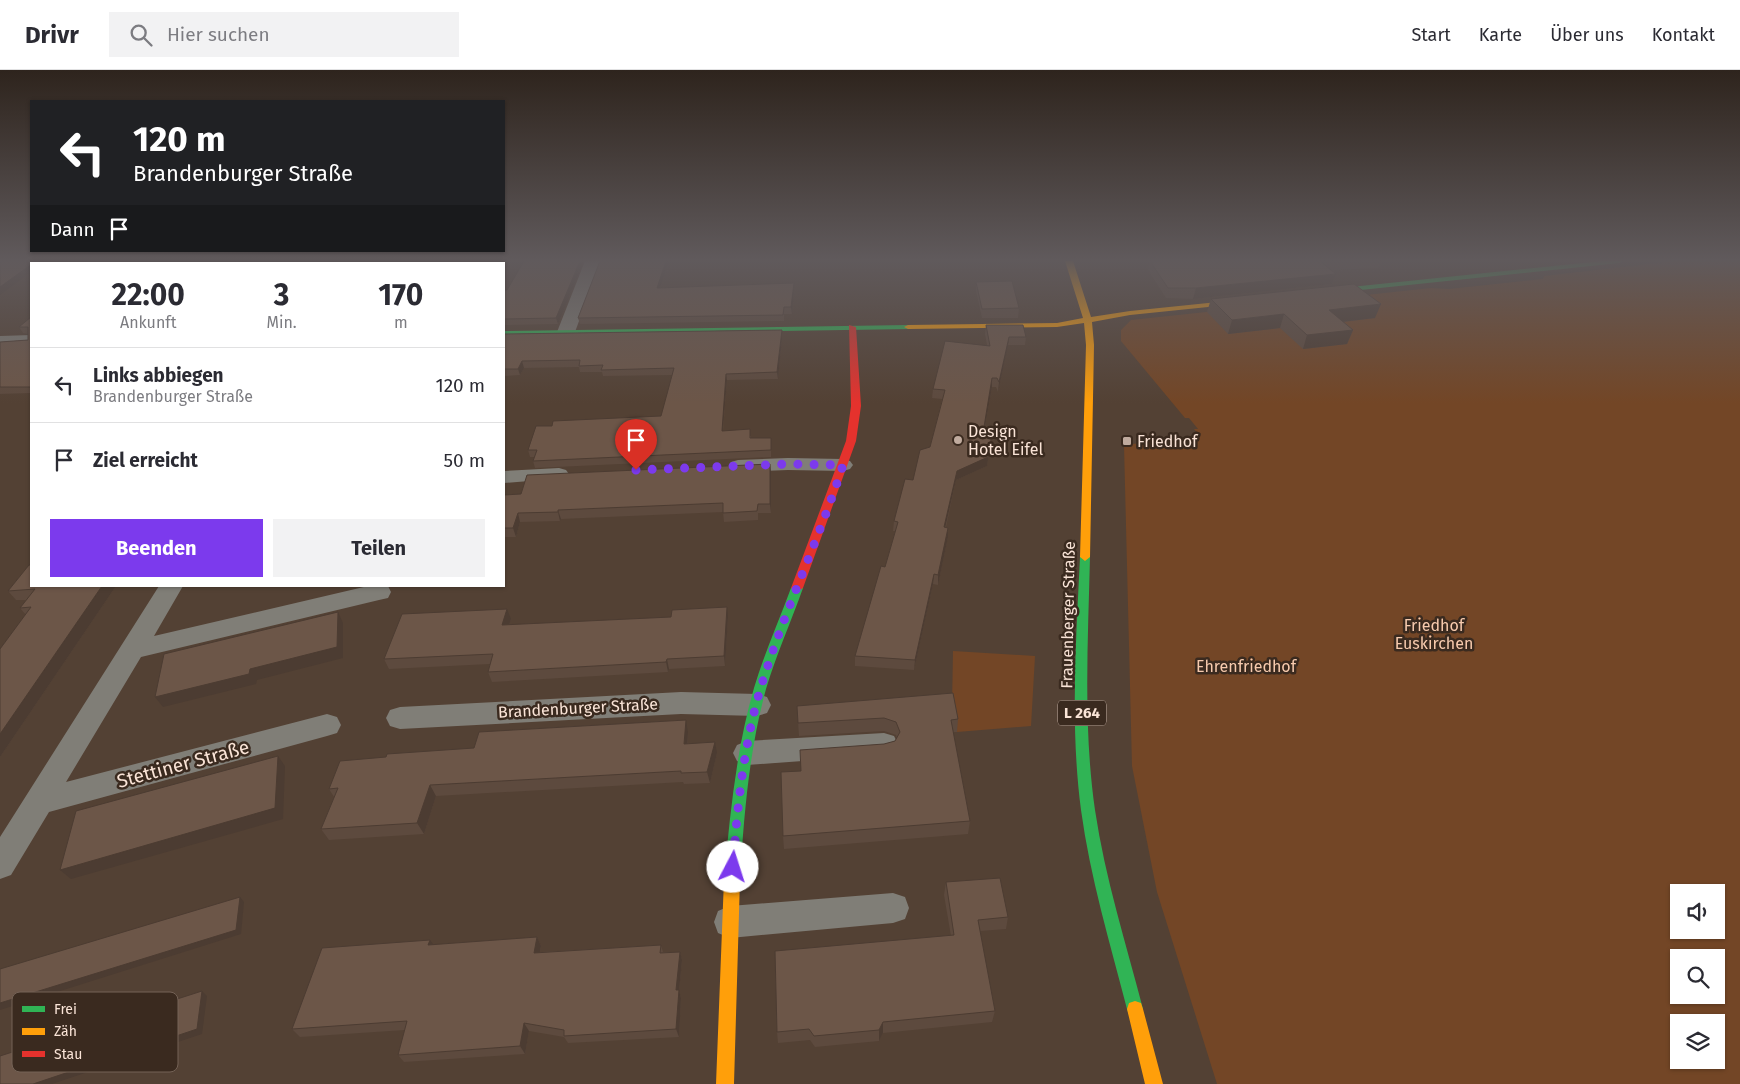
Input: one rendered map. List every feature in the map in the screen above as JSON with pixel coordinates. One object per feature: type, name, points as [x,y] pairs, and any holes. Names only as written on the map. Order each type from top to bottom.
[{"type":"street","points":[[566,332],[575,308]]},
{"type":"street","name":"Frauenberger Straße","points":[[1084,308],[1090,335],[1081,730],[1085,784],[1094,848],[1154,1084]]},
{"type":"street","points":[[505,333],[1057,325],[1130,313],[1174,308]]},
{"type":"street","points":[[725,1084],[730,922],[736,820],[747,753],[757,705],[773,651],[843,465],[850,441],[856,406],[852,327]]},
{"type":"street","points":[[0,341],[30,340]]},
{"type":"street","points":[[719,467],[788,464],[843,465]]},
{"type":"street","points":[[505,476],[582,473]]},
{"type":"street","points":[[0,865],[170,587]]},
{"type":"street","points":[[132,650],[379,592]]},
{"type":"street","name":"Brandenburger Straße","points":[[400,718],[681,703],[757,705]]},
{"type":"street","name":"Stettiner Straße","points":[[39,802],[327,726]]},
{"type":"street","points":[[747,753],[884,744]]},
{"type":"street","points":[[730,922],[894,908]]},
{"type":"green space","name":"Friedhof Euskirchen","points":[[1240,308],[1740,308],[1740,1084],[1217,1084],[1157,892],[1132,766],[1124,445],[1200,436],[1194,429],[1198,429],[1189,418],[1185,418],[1121,341],[1121,330],[1131,320]]},
{"type":"green space","points":[[953,651],[1035,656],[1031,726],[957,732],[952,707]]},
{"type":"building","points":[[505,308],[560,308],[556,318],[505,319]]},
{"type":"building","points":[[582,308],[784,308],[783,315],[578,318]]},
{"type":"building","points":[[1220,308],[1344,308],[1329,310],[1353,330],[1307,335],[1284,314],[1232,320]]},
{"type":"building","points":[[30,318],[30,387],[0,387],[0,342],[28,340],[28,327],[19,327]]},
{"type":"building","points":[[986,325],[1023,325],[1026,337],[1009,337],[999,382],[997,378],[992,378],[983,433],[992,434],[988,457],[957,471],[944,527],[948,528],[938,575],[934,574],[915,660],[855,656],[881,566],[885,567],[898,522],[894,521],[905,479],[913,480],[920,450],[930,447],[945,390],[933,389],[945,341],[990,346]]},
{"type":"building","points":[[782,330],[777,372],[726,374],[722,431],[750,429],[750,438],[771,438],[771,450],[533,461],[537,450],[528,450],[536,426],[552,426],[553,421],[661,416],[674,368],[601,370],[603,365],[579,366],[580,360],[522,361],[518,369],[505,369],[505,334]]},
{"type":"building","points":[[770,464],[770,504],[758,504],[757,511],[723,513],[723,503],[518,513],[513,528],[505,528],[505,495],[521,494],[527,475]]},
{"type":"building","points":[[29,565],[30,587],[101,587],[0,734],[0,649],[31,607],[20,608],[35,589],[8,591]]},
{"type":"building","points":[[727,607],[724,656],[667,659],[666,662],[488,672],[493,654],[384,659],[402,614],[507,609],[502,625],[671,617],[672,610]]},
{"type":"building","points":[[338,612],[337,647],[250,669],[249,674],[155,697],[164,654]]},
{"type":"building","points":[[953,693],[958,719],[951,720],[970,821],[783,836],[781,772],[801,771],[800,750],[884,744],[895,741],[900,732],[896,722],[884,718],[798,723],[797,706]]},
{"type":"building","points":[[686,720],[684,744],[715,742],[707,772],[681,773],[681,771],[430,785],[417,823],[321,829],[338,788],[329,789],[340,761],[386,757],[387,754],[474,748],[479,732]]},
{"type":"building","points":[[278,756],[275,808],[60,870],[76,811]]},
{"type":"building","points":[[1000,878],[1008,917],[978,920],[995,1011],[883,1022],[879,1030],[814,1036],[809,1029],[777,1032],[775,951],[954,935],[946,882]]},
{"type":"building","points":[[240,897],[236,930],[36,992],[12,992],[12,999],[0,1003],[0,969]]},
{"type":"building","points":[[537,937],[534,953],[661,945],[660,953],[680,952],[676,990],[679,990],[676,1029],[564,1036],[564,1030],[524,1023],[520,1046],[398,1055],[407,1021],[292,1029],[322,948],[430,940],[428,945]]},
{"type":"building","points":[[202,991],[197,1029],[178,1035],[178,999]]},
{"type":"building","points":[[12,1052],[12,1072],[69,1072],[33,1084],[0,1084],[0,1056]]},
{"type":"traffic: fast","points":[[505,333],[908,327]]},
{"type":"traffic: fast","points":[[1085,557],[1081,698],[1088,811],[1099,868],[1135,1009]]},
{"type":"traffic: fast","points":[[732,879],[742,783],[754,712],[768,664],[797,588]]},
{"type":"traffic: slow","points":[[1084,308],[1088,320],[1090,345],[1085,557]]},
{"type":"traffic: slow","points":[[908,327],[1057,325],[1130,313],[1176,308]]},
{"type":"traffic: slow","points":[[725,1084],[732,879]]},
{"type":"traffic: slow","points":[[1135,1009],[1154,1084]]},
{"type":"traffic: jam","points":[[797,588],[851,441],[856,406],[852,327]]},
{"type":"place","name":"Design Hotel Eifel","points":[[958,440]]},
{"type":"place","name":"Friedhof","points":[[1127,441]]},
{"type":"route","points":[[636,470],[788,464],[843,465],[773,651],[761,688],[747,753],[736,820],[733,867]]},
{"type":"park label","name":"Ehrenfriedhof","points":[[1246,666]]}]
